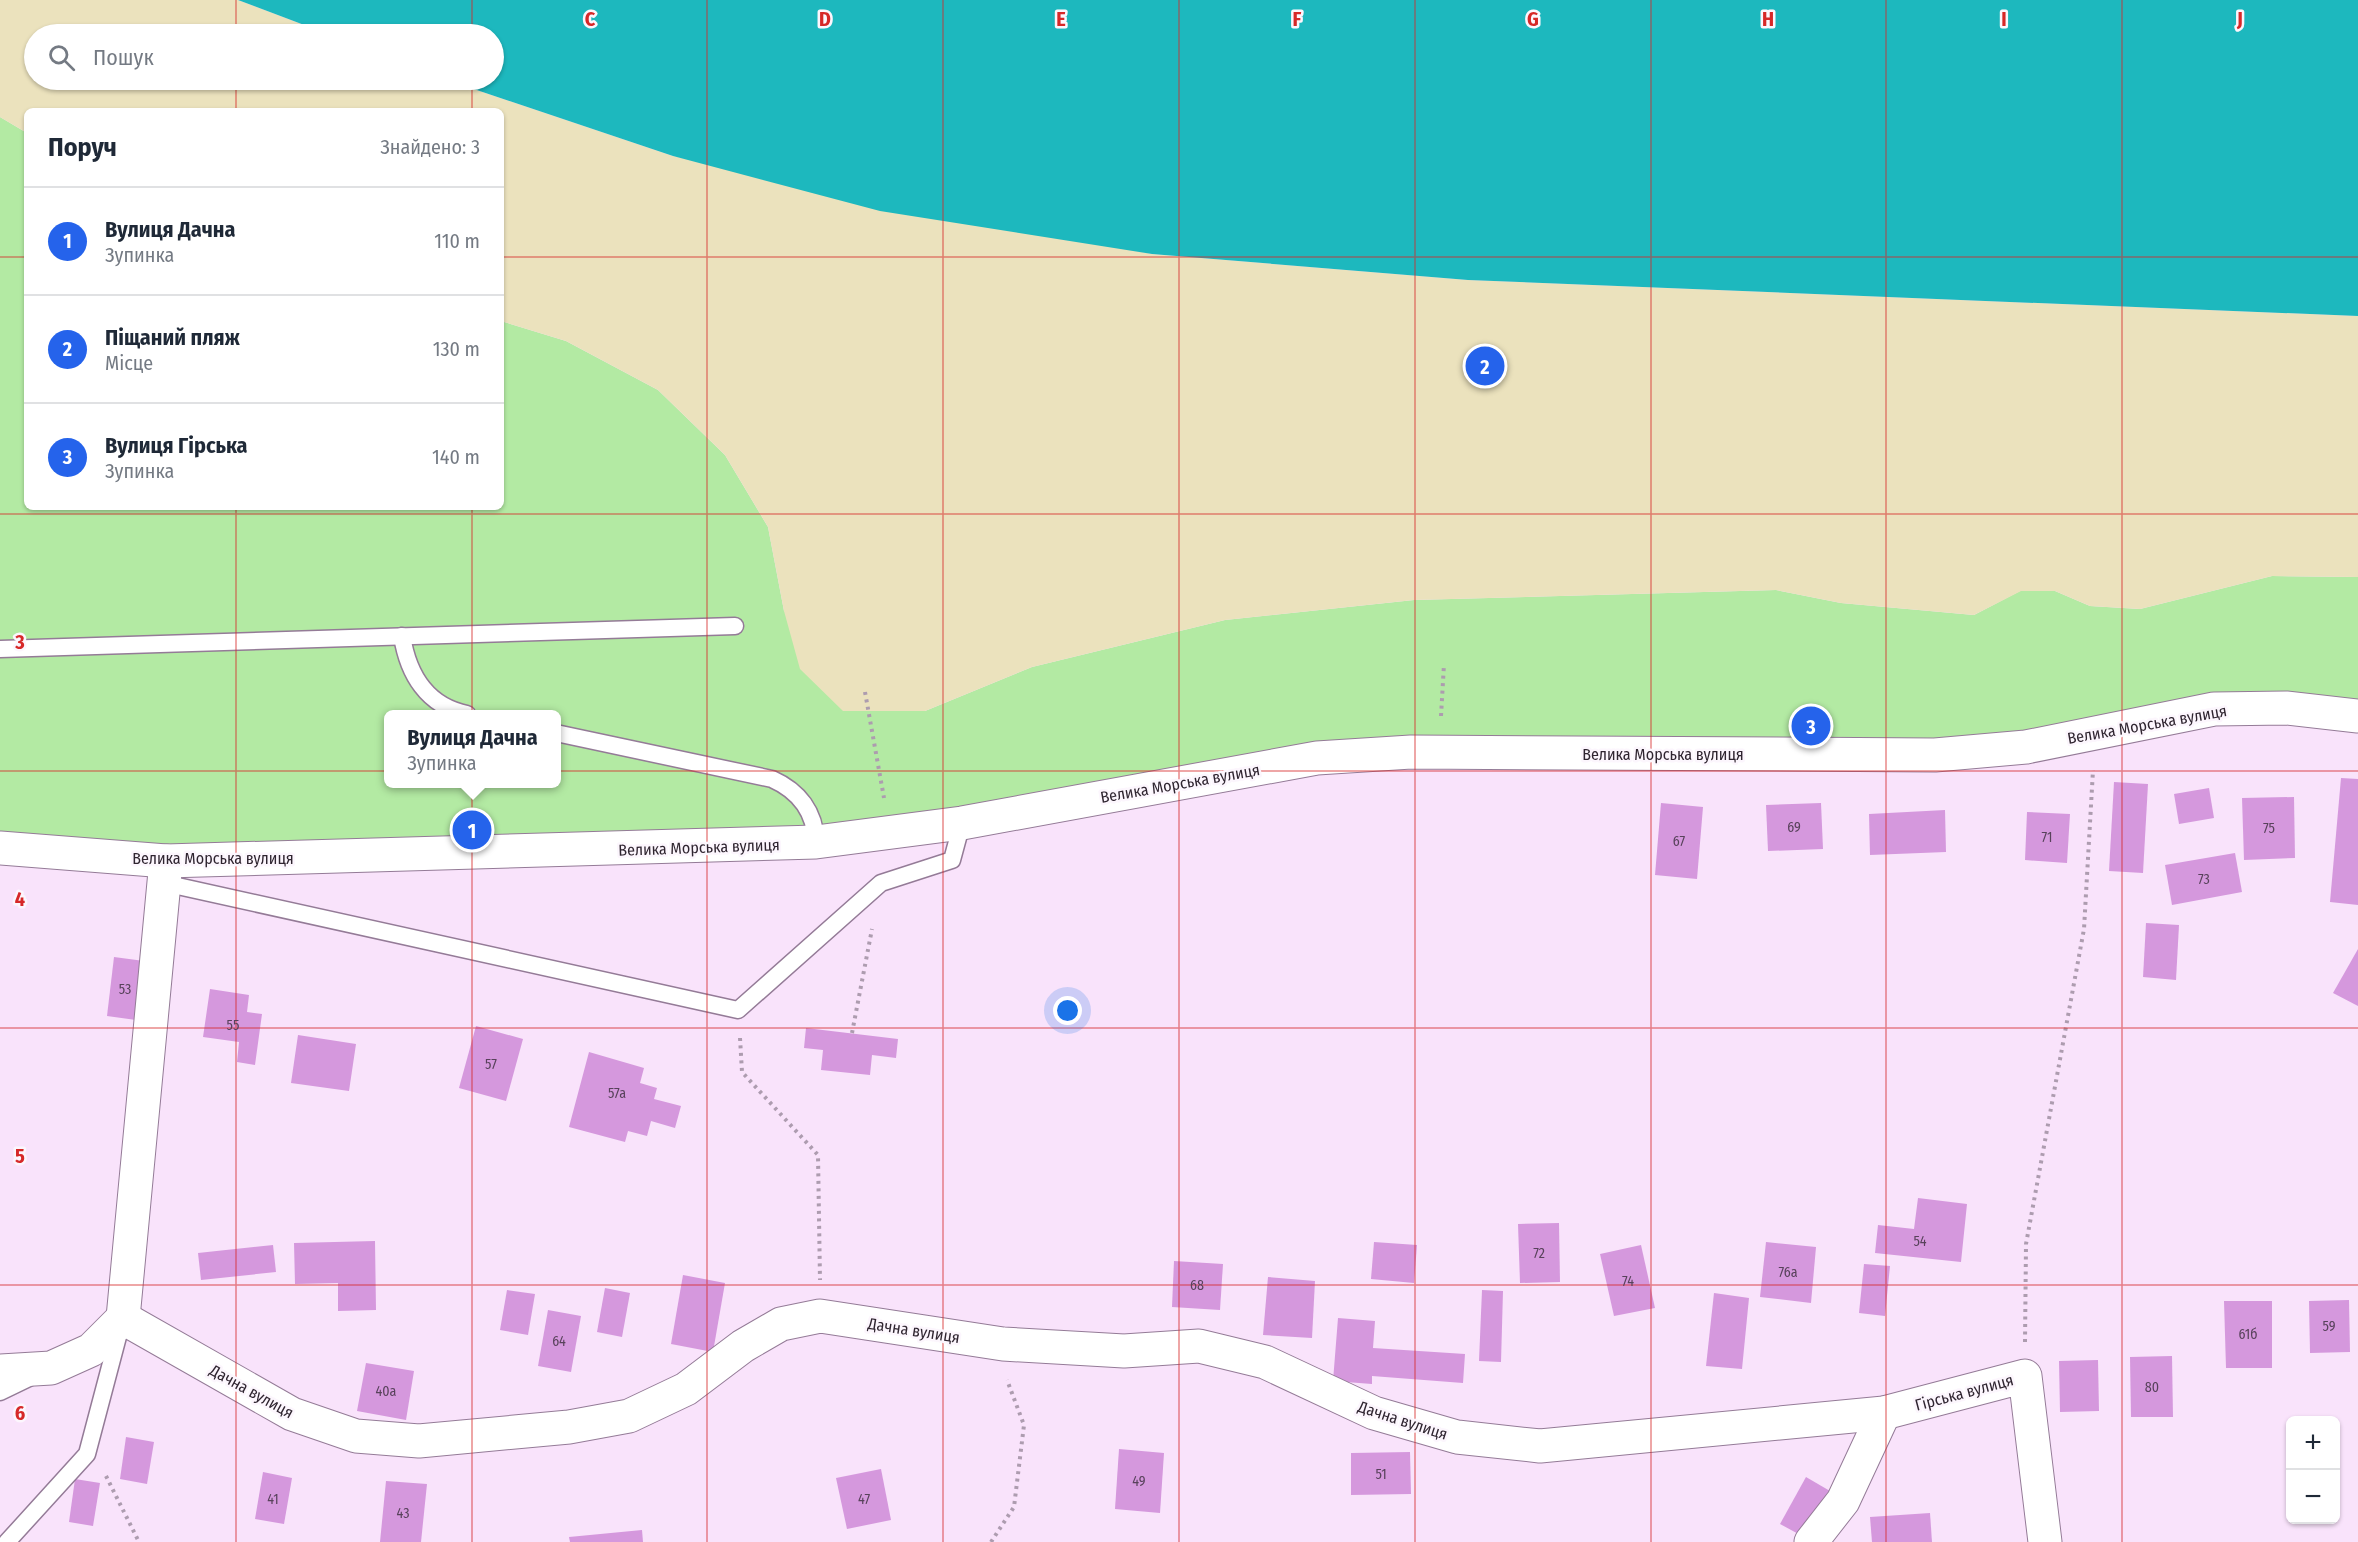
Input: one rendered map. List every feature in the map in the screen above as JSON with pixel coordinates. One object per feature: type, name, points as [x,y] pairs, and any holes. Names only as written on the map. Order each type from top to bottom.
[{"type":"street","name":"Велика Морська вулиця","points":[[0,848],[165,872],[816,842],[962,823],[1317,758],[1411,752],[1935,755],[2025,747],[2214,709],[2286,708],[2358,716]]},
{"type":"street","points":[[0,1371],[51,1368],[91,1350],[123,1318],[165,872]]},
{"type":"street","name":"Дачна вулиця","points":[[123,1318],[292,1414],[356,1436],[419,1441],[568,1427],[629,1416],[686,1389],[743,1346],[782,1324],[820,1316],[1003,1344],[1124,1351],[1199,1346],[1265,1362],[1374,1413],[1457,1437],[1540,1446],[1884,1413]]},
{"type":"street","name":"Гірська вулиця","points":[[1884,1413],[2025,1376],[2045,1542]]},
{"type":"street","points":[[1811,1542],[1843,1501],[1884,1413]]},
{"type":"lane","points":[[0,649],[735,626]]},
{"type":"lane","points":[[402,636],[412,673],[423,689],[437,702],[451,710]]},
{"type":"lane","points":[[561,734],[772,779],[790,789],[804,804],[815,829],[816,842]]},
{"type":"lane","points":[[165,872],[738,1010],[881,883],[952,860],[962,823]]},
{"type":"lane","points":[[7,1542],[87,1454],[123,1318]]},
{"type":"lane","points":[[0,1392],[51,1368]]},
{"type":"path","points":[[1440,728],[1444,664]]},
{"type":"path","points":[[865,692],[882,787]]},
{"type":"path","points":[[2025,1376],[2026,1244],[2084,929],[2093,767]]},
{"type":"path","points":[[852,1034],[881,883]]},
{"type":"path","points":[[738,1010],[742,1072],[819,1155],[820,1316]]},
{"type":"path","points":[[991,1542],[1014,1507],[1024,1425],[1007,1381]]},
{"type":"path","points":[[102,1468],[139,1542]]},
{"type":"green space","points":[[0,117],[24,131],[24,510],[504,510],[504,322],[566,341],[658,390],[725,455],[768,527],[784,611],[925,711],[1032,667],[1225,620],[1414,600],[1776,590],[1841,603],[1974,615],[2020,591],[2055,591],[2090,606],[2140,609],[2272,576],[2358,577],[2358,716],[2286,708],[2026,747],[1411,752],[890,835],[0,848]]},
{"type":"sand","points":[[0,0],[238,0],[302,24],[24,24],[24,90],[477,90],[673,156],[1152,254],[1468,280],[2358,316],[2358,577],[2272,576],[2140,609],[2090,606],[2055,591],[2021,591],[1974,615],[1841,603],[1776,590],[1414,600],[1225,620],[1032,667],[925,711],[843,711],[800,669],[784,611],[768,527],[725,455],[658,390],[566,341],[504,322],[504,108],[24,108],[24,131],[0,117]]},
{"type":"water","points":[[238,0],[2358,0],[2358,316],[1468,280],[1152,254],[880,211],[673,156],[477,90],[504,90],[504,24],[302,24]]},
{"type":"building","points":[[2341,778],[2358,779],[2358,905],[2330,902]]},
{"type":"building","points":[[2114,782],[2148,784],[2143,873],[2109,871]]},
{"type":"building","points":[[2209,788],[2214,818],[2179,824],[2174,794]]},
{"type":"building","points":[[2294,797],[2295,858],[2244,860],[2242,798]]},
{"type":"building","points":[[1661,803],[1703,807],[1697,879],[1655,875]]},
{"type":"building","points":[[1821,803],[1823,849],[1768,851],[1766,805]]},
{"type":"building","points":[[1945,810],[1946,852],[1870,855],[1869,814]]},
{"type":"building","points":[[2027,812],[2070,814],[2067,863],[2025,860]]},
{"type":"building","points":[[2235,853],[2242,892],[2172,905],[2165,865]]},
{"type":"building","points":[[2146,923],[2179,925],[2176,980],[2143,977]]},
{"type":"building","points":[[2358,949],[2358,1006],[2333,993]]},
{"type":"building","points":[[114,957],[144,961],[136,1020],[107,1016]]},
{"type":"building","points":[[210,989],[249,995],[247,1012],[262,1014],[255,1065],[237,1062],[239,1042],[203,1037]]},
{"type":"building","points":[[476,1026],[523,1039],[506,1101],[459,1088]]},
{"type":"building","points":[[806,1028],[898,1039],[896,1058],[872,1055],[870,1075],[821,1070],[823,1050],[804,1048]]},
{"type":"building","points":[[298,1035],[356,1044],[349,1091],[291,1083]]},
{"type":"building","points":[[589,1052],[644,1068],[640,1083],[657,1088],[654,1099],[681,1106],[675,1128],[651,1121],[647,1136],[628,1131],[625,1142],[569,1127]]},
{"type":"building","points":[[1918,1198],[1967,1204],[1961,1262],[1875,1253],[1878,1225],[1914,1229]]},
{"type":"building","points":[[1559,1223],[1560,1282],[1520,1283],[1518,1224]]},
{"type":"building","points":[[375,1241],[376,1310],[338,1311],[338,1283],[295,1284],[294,1243]]},
{"type":"building","points":[[1374,1242],[1417,1245],[1414,1283],[1371,1279]]},
{"type":"building","points":[[1766,1242],[1816,1247],[1811,1303],[1760,1297]]},
{"type":"building","points":[[273,1245],[276,1272],[201,1280],[198,1253]]},
{"type":"building","points":[[1641,1245],[1655,1308],[1614,1316],[1600,1254]]},
{"type":"building","points":[[1174,1261],[1223,1264],[1220,1310],[1172,1307]]},
{"type":"building","points":[[1864,1264],[1890,1266],[1885,1316],[1859,1313]]},
{"type":"building","points":[[683,1275],[725,1283],[713,1352],[671,1344]]},
{"type":"building","points":[[1268,1277],[1315,1281],[1312,1338],[1263,1335]]},
{"type":"building","points":[[605,1288],[630,1293],[622,1337],[597,1332]]},
{"type":"building","points":[[507,1290],[535,1294],[528,1335],[500,1330]]},
{"type":"building","points":[[1482,1290],[1503,1291],[1501,1362],[1479,1361]]},
{"type":"building","points":[[1714,1293],[1749,1298],[1742,1369],[1706,1366]]},
{"type":"building","points":[[2349,1300],[2350,1352],[2310,1353],[2309,1301]]},
{"type":"building","points":[[2224,1301],[2272,1301],[2272,1368],[2226,1368]]},
{"type":"building","points":[[548,1310],[581,1316],[571,1372],[538,1366]]},
{"type":"building","points":[[1338,1318],[1375,1321],[1373,1348],[1465,1354],[1463,1383],[1372,1376],[1372,1384],[1333,1381]]},
{"type":"building","points":[[2172,1356],[2173,1417],[2131,1417],[2130,1357]]},
{"type":"building","points":[[2098,1360],[2099,1411],[2060,1412],[2059,1361]]},
{"type":"building","points":[[366,1363],[414,1371],[406,1420],[357,1411]]},
{"type":"building","points":[[126,1437],[154,1442],[147,1484],[120,1479]]},
{"type":"building","points":[[1119,1449],[1164,1453],[1160,1513],[1115,1509]]},
{"type":"building","points":[[1410,1452],[1411,1494],[1351,1495],[1351,1453]]},
{"type":"building","points":[[881,1469],[891,1520],[847,1529],[836,1478]]},
{"type":"building","points":[[263,1472],[292,1478],[284,1524],[255,1519]]},
{"type":"building","points":[[1806,1477],[1830,1491],[1804,1537],[1780,1524]]},
{"type":"building","points":[[75,1479],[100,1483],[93,1526],[69,1522]]},
{"type":"building","points":[[386,1481],[427,1484],[421,1542],[380,1542]]},
{"type":"building","points":[[1930,1513],[1932,1542],[1872,1542],[1870,1517]]},
{"type":"building","points":[[642,1530],[643,1542],[570,1542],[569,1537]]},
{"type":"place","name":"Піщаний пляж","points":[[1485,366]]},
{"type":"place","name":"Вулиця Гірська","points":[[1811,726]]},
{"type":"place","name":"Вулиця Дачна","points":[[472,830]]}]
